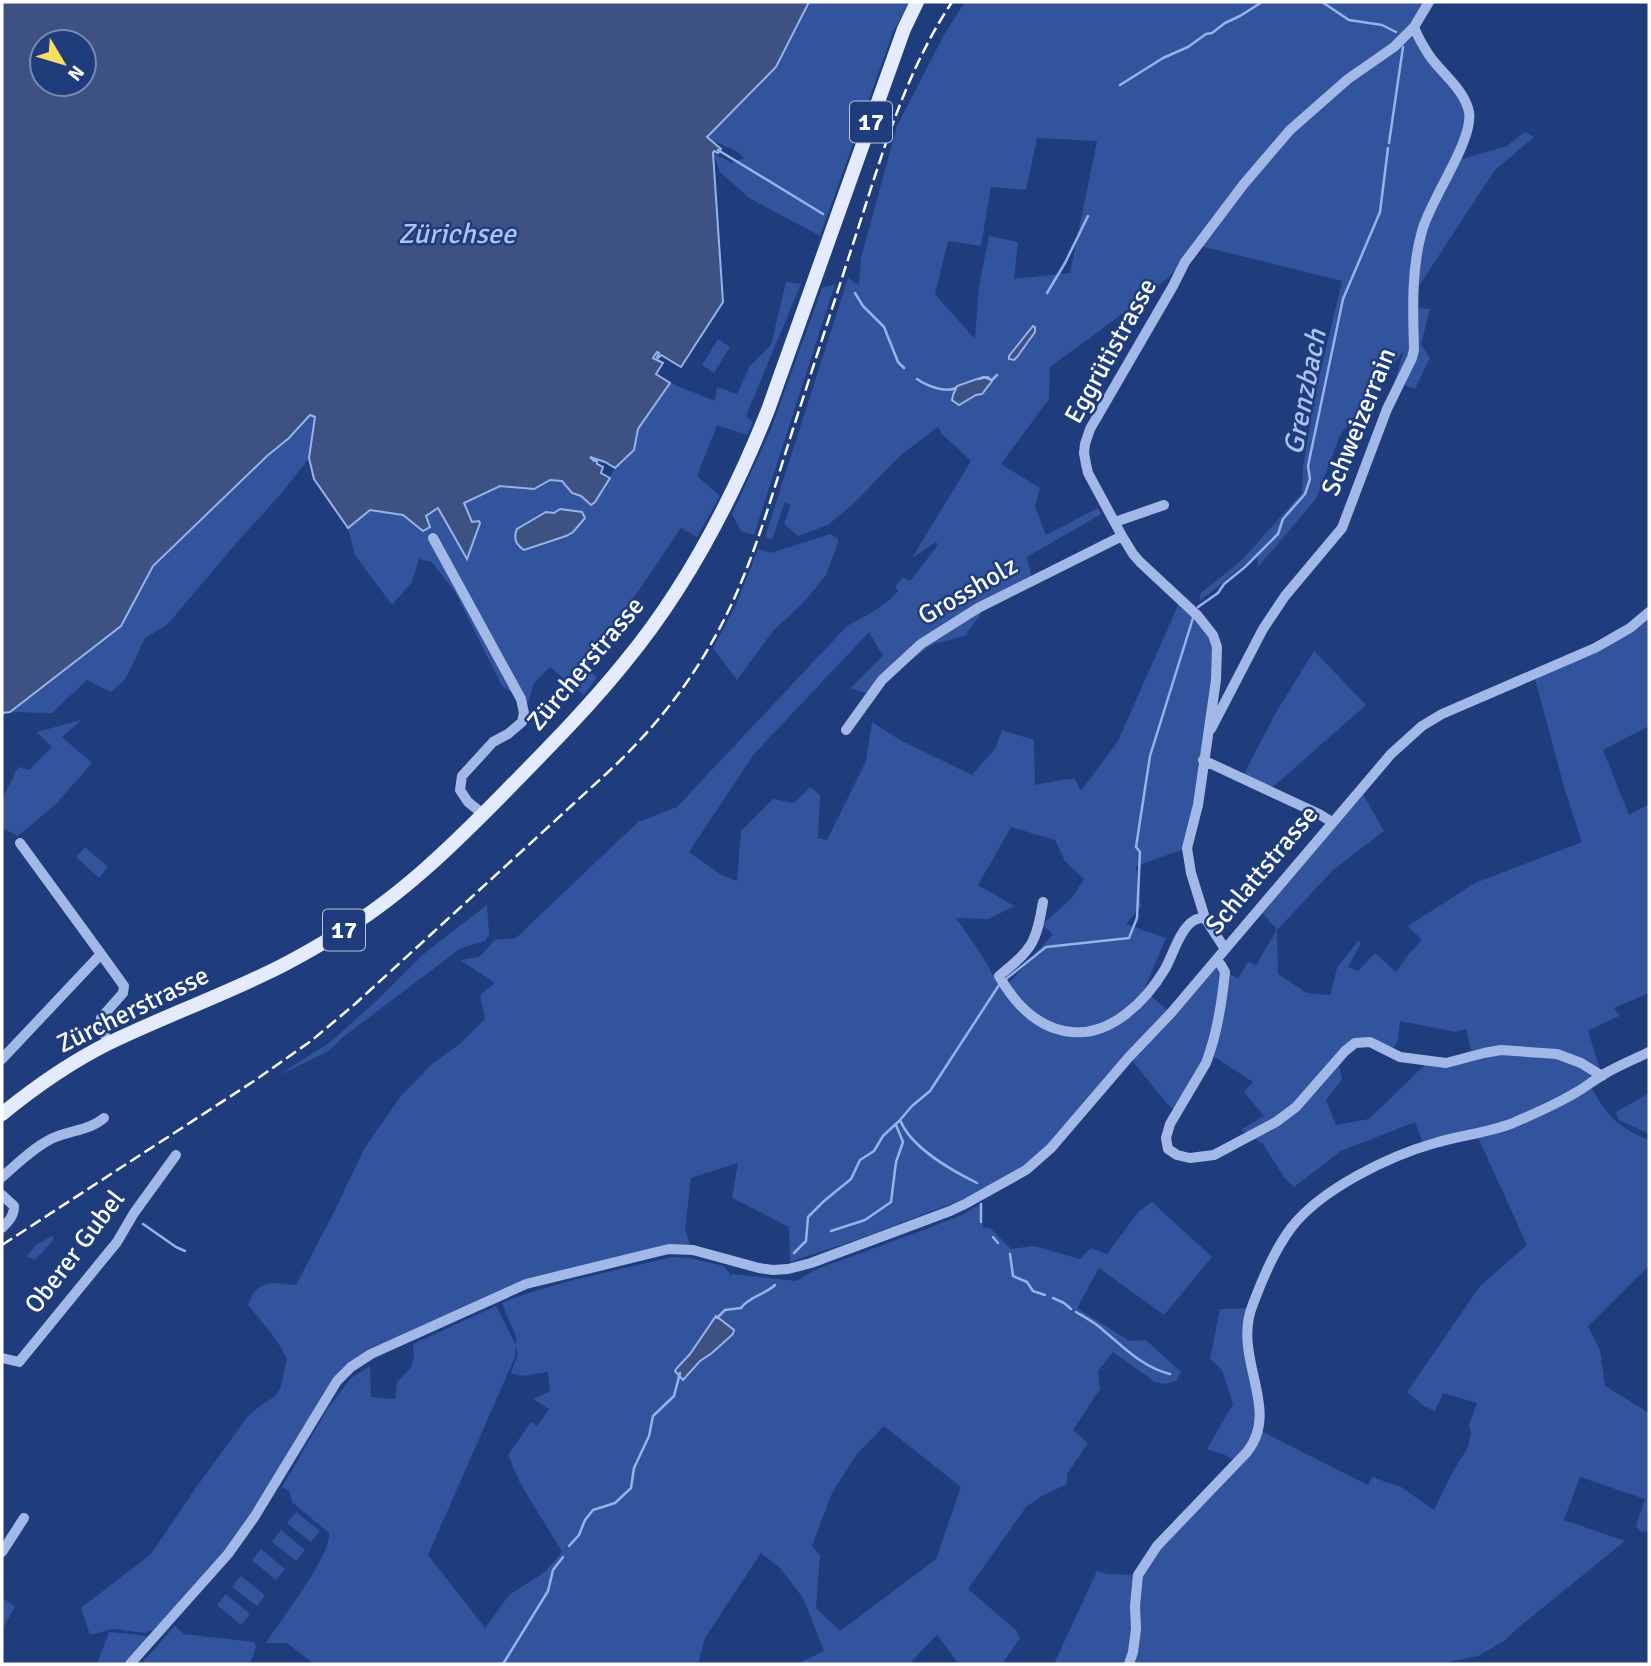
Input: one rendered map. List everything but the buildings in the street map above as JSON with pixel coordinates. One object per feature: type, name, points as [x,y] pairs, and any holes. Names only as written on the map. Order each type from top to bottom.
[{"type":"main road","name":"Zürcherstrasse","points":[[2,1114],[34,1088],[108,1044],[270,972],[335,936],[393,897],[483,814],[589,705],[626,661],[697,559],[752,451],[904,29],[917,2]]},
{"type":"street","name":"Eggrütistrasse","points":[[1225,949],[1205,918],[1191,873],[1187,848],[1198,805],[1216,680],[1217,647],[1213,635],[1198,616],[1140,562],[1122,536],[1088,473],[1084,453],[1087,437],[1185,262],[1243,185],[1290,130],[1348,79],[1394,47],[1413,27],[1429,2]]},
{"type":"street","name":"Schweizerrain","points":[[1207,737],[1263,629],[1284,597],[1342,527],[1391,398],[1412,358],[1414,275],[1422,231],[1429,211],[1462,146],[1469,122],[1466,104],[1430,57],[1413,27]]},
{"type":"street","points":[[1115,522],[1164,505]]},
{"type":"street","name":"Grossholz","points":[[846,730],[882,680],[921,643],[978,608],[1122,536]]},
{"type":"street","points":[[433,538],[521,699],[524,713],[522,722],[493,743],[462,776],[460,790],[468,802],[483,814]]},
{"type":"street","name":"Schlattstrasse","points":[[130,1664],[228,1554],[255,1516],[337,1381],[351,1367],[372,1354],[516,1289],[548,1278],[679,1249],[705,1252],[759,1268],[788,1269],[811,1263],[950,1211],[1026,1170],[1051,1148],[1129,1057],[1171,1013],[1391,754],[1422,726],[1595,648],[1630,628],[1649,612]]},
{"type":"street","points":[[1203,761],[1332,822]]},
{"type":"street","points":[[20,843],[124,986],[123,993],[101,1018],[108,1044]]},
{"type":"street","points":[[1043,902],[1036,936],[1031,946],[999,976],[1010,994],[1026,1011],[1042,1023],[1060,1031],[1095,1031],[1114,1023],[1146,994],[1164,971],[1187,926],[1194,920],[1205,918]]},
{"type":"street","points":[[2,1059],[101,954]]},
{"type":"street","points":[[1217,960],[1224,972],[1210,1053],[1170,1124],[1166,1138],[1168,1149],[1177,1155],[1190,1158],[1214,1155],[1276,1122],[1296,1107],[1355,1043],[1370,1042],[1401,1057],[1446,1063],[1501,1050],[1557,1054],[1581,1063],[1602,1076]]},
{"type":"street","points":[[1129,1664],[1136,1629],[1138,1576],[1157,1546],[1247,1452],[1258,1435],[1260,1410],[1248,1352],[1248,1320],[1271,1261],[1294,1225],[1329,1194],[1380,1165],[1436,1143],[1513,1123],[1649,1052]]},
{"type":"street","points":[[2,1177],[52,1138],[96,1124],[104,1118]]},
{"type":"street","name":"Oberer Gubel","points":[[2,1358],[19,1362],[117,1242],[134,1213],[176,1155]]},
{"type":"street","points":[[155,1163],[166,1171]]},
{"type":"street","points":[[2,1195],[14,1206],[14,1212],[2,1228]]},
{"type":"street","points":[[2,1552],[24,1518]]},
{"type":"shaded area","points":[[800,2],[909,2],[893,32],[820,236],[749,198],[720,172],[713,153],[732,163],[744,158],[738,152],[707,138]]},
{"type":"shaded area","points":[[965,2],[1429,2],[1414,27],[1469,112],[1455,161],[1507,146],[1525,132],[1534,137],[1494,171],[1419,286],[1418,308],[1430,309],[1421,344],[1430,358],[1415,389],[1395,381],[1404,350],[1340,435],[1316,499],[1258,567],[1257,554],[1200,601],[1200,594],[1243,559],[1302,493],[1303,467],[1316,390],[1342,281],[1197,245],[1185,262],[1148,295],[1050,367],[1049,399],[1001,464],[1040,488],[1035,507],[1046,535],[1098,508],[1101,514],[1027,557],[1033,584],[982,612],[965,636],[933,644],[865,693],[851,688],[883,656],[869,632],[754,754],[689,852],[720,874],[737,881],[741,831],[773,799],[794,803],[810,787],[820,795],[818,838],[827,840],[866,761],[872,722],[900,740],[972,775],[995,749],[1002,730],[1034,740],[1035,785],[1075,779],[1081,791],[1118,741],[1179,603],[1192,610],[1217,647],[1187,848],[1136,866],[1141,906],[1126,924],[1166,938],[1144,990],[1171,1013],[1217,960],[1225,972],[1238,978],[1248,962],[1256,965],[1277,930],[1278,974],[1307,993],[1330,995],[1337,968],[1358,941],[1361,943],[1348,967],[1358,971],[1375,953],[1396,972],[1422,940],[1408,926],[1475,883],[1582,842],[1564,787],[1534,675],[1645,616],[1649,621],[1649,726],[1603,750],[1629,815],[1649,804],[1649,993],[1614,1008],[1619,1016],[1588,1031],[1602,1076],[1590,1084],[1596,1095],[1620,1125],[1649,1140],[1649,1266],[1588,1326],[1600,1350],[1605,1386],[1649,1413],[1649,1531],[1641,1532],[1636,1526],[1645,1499],[1580,1477],[1564,1520],[1625,1541],[1504,1641],[1478,1656],[1438,1664],[1054,1664],[1097,1571],[1138,1575],[1237,1462],[1207,1449],[1233,1404],[1222,1370],[1210,1359],[1220,1309],[1251,1308],[1247,1324],[1259,1430],[1368,1485],[1372,1477],[1401,1487],[1434,1510],[1468,1447],[1471,1433],[1469,1425],[1477,1403],[1443,1393],[1435,1411],[1407,1392],[1480,1286],[1527,1245],[1476,1133],[1424,1146],[1415,1122],[1341,1151],[1294,1187],[1284,1177],[1263,1144],[1241,1130],[1264,1116],[1244,1092],[1253,1082],[1210,1054],[1177,1110],[1170,1107],[1129,1057],[1051,1148],[1000,1185],[862,1238],[790,1262],[789,1227],[732,1198],[738,1163],[691,1178],[685,1229],[690,1245],[538,1277],[360,1356],[225,1552],[156,1629],[145,1633],[113,1629],[90,1635],[81,1608],[151,1554],[248,1416],[276,1396],[281,1386],[287,1358],[275,1338],[248,1305],[252,1296],[261,1286],[267,1284],[296,1285],[364,1149],[400,1097],[432,1064],[461,1043],[485,1019],[480,995],[495,983],[460,960],[479,957],[495,940],[516,938],[638,822],[677,807],[847,626],[887,602],[898,591],[895,587],[903,577],[910,581],[938,545],[936,542],[912,558],[971,461],[938,427],[901,455],[852,505],[828,525],[798,536],[784,524],[791,505],[785,502],[772,540],[765,537],[848,278],[859,285],[861,258],[897,126],[944,35]],"holes":[[[1037,138],[1097,141],[1070,273],[1014,279],[1018,242],[989,236],[979,286],[975,339],[935,294],[948,241],[981,246],[991,187],[1026,190]],[[1011,827],[1055,840],[1065,861],[1084,879],[1071,899],[1042,925],[1053,934],[1002,991],[956,918],[989,919],[1014,906],[978,885]],[[1400,1021],[1456,1032],[1466,1029],[1471,1050],[1446,1063],[1429,1061],[1369,1119],[1336,1125],[1326,1100],[1342,1079],[1336,1054],[1370,1043],[1391,1052],[1398,1040]]]},
{"type":"shaded area","points":[[786,282],[801,284],[746,416],[753,422],[747,435],[717,425],[697,476],[720,496],[697,537],[681,528],[586,668],[597,677],[584,695],[550,667],[534,683],[528,703],[502,686],[455,592],[432,562],[419,559],[412,582],[392,605],[355,555],[348,528],[369,510],[426,516],[438,508],[467,558],[480,523],[472,522],[464,503],[500,486],[534,489],[550,480],[562,481],[572,493],[595,502],[615,468],[634,450],[638,429],[670,383],[715,401],[717,387],[737,394],[750,366],[771,345]],"holes":[[[546,512],[554,513],[518,547],[515,538],[517,529]]]},
{"type":"shaded area","points":[[835,284],[754,535],[741,531],[732,514],[771,429],[822,288]]},
{"type":"shaded area","points":[[718,339],[730,347],[714,373],[702,365]]},
{"type":"shaded area","points":[[310,415],[315,417],[309,458],[167,625],[145,638],[126,678],[111,692],[87,680],[52,713],[10,712],[121,626],[153,567]]},
{"type":"shaded area","points":[[830,534],[839,540],[826,575],[804,602],[773,631],[737,680],[713,648],[736,605],[758,549],[771,553]]},
{"type":"shaded area","points":[[1314,651],[1366,705],[1274,786],[1261,787],[1242,778],[1275,714]]},
{"type":"shaded area","points":[[81,720],[62,737],[92,763],[56,804],[18,836],[2,828],[2,800],[18,767],[29,770],[52,747],[37,732]]},
{"type":"shaded area","points":[[1360,789],[1384,831],[1333,870],[1277,930],[1259,909]]},
{"type":"shaded area","points":[[85,847],[108,867],[99,878],[76,857]]},
{"type":"shaded area","points":[[487,905],[489,934],[485,941],[461,948],[327,1052],[277,1076],[329,1043],[426,952]]},
{"type":"shaded area","points":[[1649,1093],[1649,1134],[1619,1120],[1616,1112]]},
{"type":"shaded area","points":[[1152,1202],[1212,1257],[1164,1315],[1099,1268],[1077,1308],[1129,1341],[1146,1340],[1181,1372],[1176,1381],[1165,1384],[1155,1382],[1113,1352],[1098,1371],[1100,1389],[1073,1430],[1088,1443],[1067,1474],[1067,1484],[1026,1507],[968,1589],[1017,1631],[1020,1638],[1002,1664],[959,1664],[937,1635],[909,1664],[797,1664],[824,1651],[803,1598],[780,1568],[761,1553],[705,1638],[698,1664],[314,1664],[287,1643],[266,1643],[293,1605],[328,1543],[329,1533],[292,1502],[289,1491],[282,1487],[328,1408],[351,1378],[370,1366],[371,1397],[395,1399],[397,1382],[410,1369],[414,1358],[413,1344],[496,1306],[516,1345],[516,1337],[502,1303],[565,1282],[673,1257],[691,1258],[724,1266],[731,1276],[733,1274],[796,1281],[817,1269],[964,1214],[980,1204],[983,1228],[990,1228],[1011,1249],[1034,1246],[1080,1259],[1091,1248],[1107,1254],[1139,1211]],"holes":[[[516,1346],[518,1354],[511,1373],[522,1376],[548,1372],[550,1391],[533,1399],[549,1409],[537,1426],[531,1422],[508,1455],[520,1483],[562,1552],[545,1572],[509,1595],[485,1628],[428,1555],[515,1357]],[[884,1426],[961,1487],[936,1559],[840,1631],[816,1608],[820,1555],[812,1546],[832,1493],[856,1455]]]},
{"type":"shaded area","points":[[52,1236],[53,1240],[35,1260],[27,1256],[36,1245]]},
{"type":"shaded area","points":[[296,1512],[320,1531],[311,1542],[287,1523]]},
{"type":"shaded area","points":[[281,1530],[305,1550],[296,1561],[272,1542]]},
{"type":"shaded area","points":[[261,1549],[285,1569],[276,1580],[252,1560]]},
{"type":"shaded area","points":[[241,1576],[265,1595],[257,1606],[232,1587]]},
{"type":"shaded area","points":[[226,1594],[250,1614],[241,1625],[217,1605]]},
{"type":"shaded area","points":[[2,1598],[15,1606],[2,1630]]},
{"type":"shaded area","points":[[175,1626],[184,1634],[254,1642],[256,1647],[250,1664],[141,1664]]},
{"type":"shaded area","points":[[109,1632],[149,1636],[123,1664],[97,1664]]},
{"type":"water","name":"Zürichsee","points":[[2,2],[809,2],[776,67],[707,137],[721,149],[718,153],[713,153],[723,302],[681,367],[661,355],[658,358],[657,352],[653,358],[663,363],[656,374],[670,383],[638,429],[634,450],[615,468],[590,457],[603,467],[601,473],[610,478],[595,502],[591,505],[581,496],[572,493],[562,481],[550,480],[534,489],[500,486],[464,503],[472,522],[480,523],[467,559],[438,508],[426,516],[430,527],[423,531],[403,515],[370,510],[348,528],[314,479],[309,458],[315,417],[310,415],[153,566],[121,626],[10,712],[2,713]]},
{"type":"water","points":[[1033,326],[1035,332],[1017,357],[1014,360],[1009,359],[1009,356]]},
{"type":"water","points":[[988,377],[992,381],[982,394],[959,405],[952,400],[957,386]]},
{"type":"water","points":[[560,509],[582,512],[585,518],[566,536],[524,550],[519,546],[515,538],[517,529],[546,512],[554,513]]},
{"type":"water","points":[[716,1316],[734,1330],[733,1334],[700,1361],[683,1380],[676,1369],[690,1354]]},
{"type":"waterway","name":"Grenzbach","points":[[1120,85],[1262,2]]},
{"type":"waterway","name":"Grenzbach","points":[[1322,2],[1349,20],[1382,25],[1396,32]]},
{"type":"waterway","name":"Grenzbach","points":[[1389,143],[1403,47]]},
{"type":"waterway","name":"Grenzbach","points":[[1198,607],[1218,593],[1224,584],[1278,534],[1283,519],[1305,494],[1310,479],[1308,466],[1343,299],[1380,212],[1388,148]]},
{"type":"waterway","name":"Grenzbach","points":[[718,150],[823,214]]},
{"type":"waterway","name":"Grenzbach","points":[[1047,293],[1088,216]]},
{"type":"waterway","name":"Grenzbach","points":[[855,293],[863,306],[884,327],[898,362],[904,368]]},
{"type":"waterway","name":"Grenzbach","points":[[979,379],[984,377],[992,380],[997,375]]},
{"type":"waterway","name":"Grenzbach","points":[[917,379],[936,388],[956,388]]},
{"type":"waterway","points":[[1006,979],[1046,947],[1129,938],[1137,918],[1140,852],[1136,847],[1150,756],[1193,618]]},
{"type":"waterway","name":"Grenzbach","points":[[977,1183],[922,1149],[900,1120],[930,1091],[999,985]]},
{"type":"waterway","points":[[794,1253],[806,1241],[808,1217],[851,1179],[860,1160],[874,1151],[883,1136],[899,1121]]},
{"type":"waterway","points":[[831,1231],[865,1220],[891,1202],[896,1162],[903,1142],[896,1125]]},
{"type":"waterway","points":[[981,1204],[981,1222]]},
{"type":"waterway","points":[[143,1224],[185,1251]]},
{"type":"waterway","points":[[993,1237],[998,1243]]},
{"type":"waterway","points":[[1010,1254],[1013,1276],[1027,1282],[1033,1291],[1045,1295]]},
{"type":"waterway","points":[[717,1318],[725,1310],[741,1308],[775,1285]]},
{"type":"waterway","points":[[1053,1298],[1071,1309]]},
{"type":"waterway","points":[[1076,1312],[1098,1326],[1142,1362],[1170,1374]]},
{"type":"waterway","points":[[569,1546],[579,1535],[593,1510],[615,1503],[631,1488],[634,1468],[649,1436],[653,1416],[674,1396],[680,1373]]},
{"type":"waterway","points":[[503,1664],[548,1591],[553,1570],[563,1557]]},
{"type":"railway","points":[[2,1245],[311,1041],[606,774],[651,728],[677,695],[712,642],[748,565],[892,127],[924,50],[952,2]]}]
